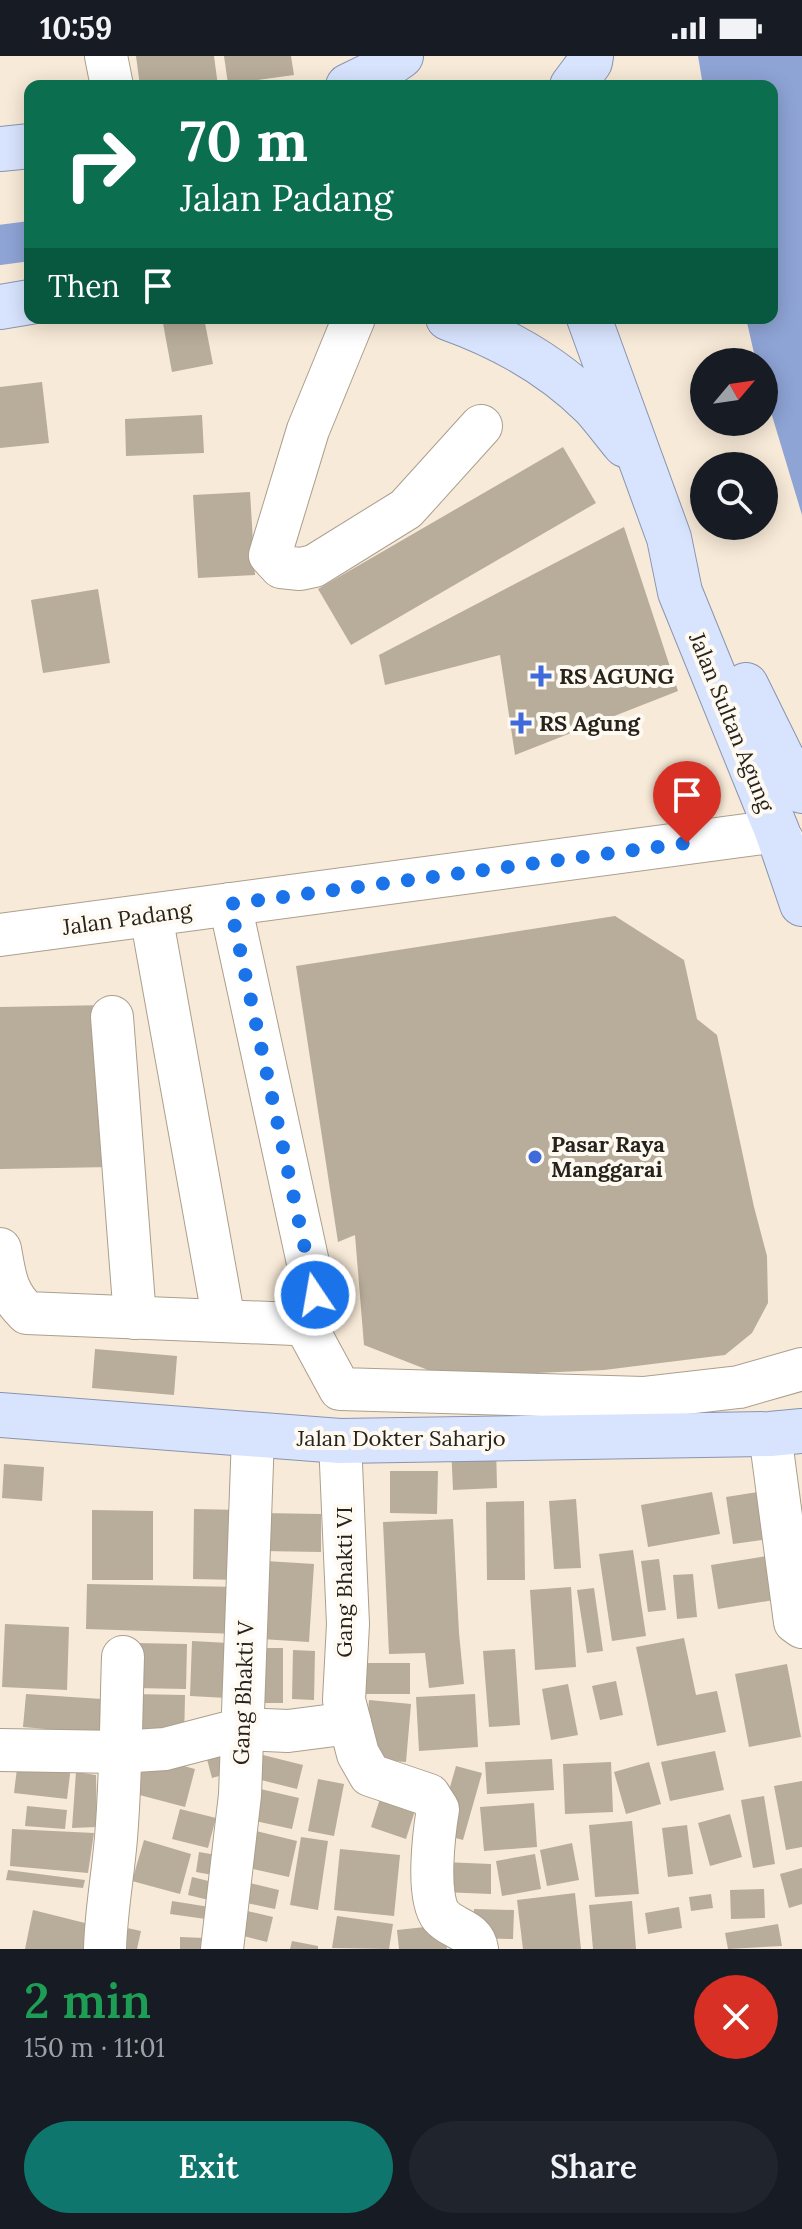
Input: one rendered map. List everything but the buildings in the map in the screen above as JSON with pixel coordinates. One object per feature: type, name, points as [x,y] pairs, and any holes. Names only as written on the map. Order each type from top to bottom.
[{"type":"main road","points":[[360,80],[401,56]]},
{"type":"main road","points":[[0,149],[24,147]]},
{"type":"main road","points":[[0,307],[24,303]]},
{"type":"main road","points":[[464,324],[536,359],[593,406],[643,468]]},
{"type":"main road","name":"Jalan Sultan Agung","points":[[591,324],[669,538],[680,592],[777,831],[802,904]]},
{"type":"main road","name":"Jalan Sultan Agung","points":[[669,538],[698,581],[781,756],[802,791]]},
{"type":"main road","name":"Jalan Dokter Saharjo","points":[[0,1415],[340,1441],[786,1432]]},
{"type":"street","points":[[106,56],[111,80]]},
{"type":"street","points":[[352,324],[308,430],[270,555],[281,567],[300,569],[314,566],[406,509],[481,426]]},
{"type":"street","points":[[777,831],[802,874]]},
{"type":"street","name":"Jalan Padang","points":[[0,935],[777,831]]},
{"type":"street","points":[[0,1249],[7,1285],[14,1300],[27,1313],[294,1324],[308,1311],[315,1295],[230,904]]},
{"type":"street","points":[[151,915],[224,1321]]},
{"type":"street","points":[[112,1017],[135,1318]]},
{"type":"street","points":[[302,1319],[340,1389],[643,1398],[739,1387],[802,1369]]},
{"type":"street","points":[[786,1432],[795,1622],[802,1627]]},
{"type":"street","name":"Gang Bhakti V","points":[[222,1949],[240,1795],[253,1436]]},
{"type":"street","name":"Gang Bhakti VI","points":[[340,1441],[348,1624],[344,1700],[358,1754],[370,1775],[429,1795],[438,1809],[433,1843],[433,1902],[443,1918],[471,1935],[477,1949]]},
{"type":"street","points":[[105,1949],[116,1837],[123,1657]]},
{"type":"street","points":[[0,1750],[120,1752],[180,1747],[242,1729],[288,1731],[350,1723]]},
{"type":"water","points":[[698,56],[802,56],[802,515],[778,435],[778,348],[753,348],[747,324],[778,324],[778,80],[702,80]]},
{"type":"waterway","points":[[0,245],[24,242]]},
{"type":"place","name":"RS AGUNG","points":[[541,676]]},
{"type":"place","name":"RS Agung","points":[[521,723]]},
{"type":"place","name":"Pasar Raya Manggarai","points":[[535,1157]]},
{"type":"route","points":[[315,1295],[230,904],[687,843]]}]
